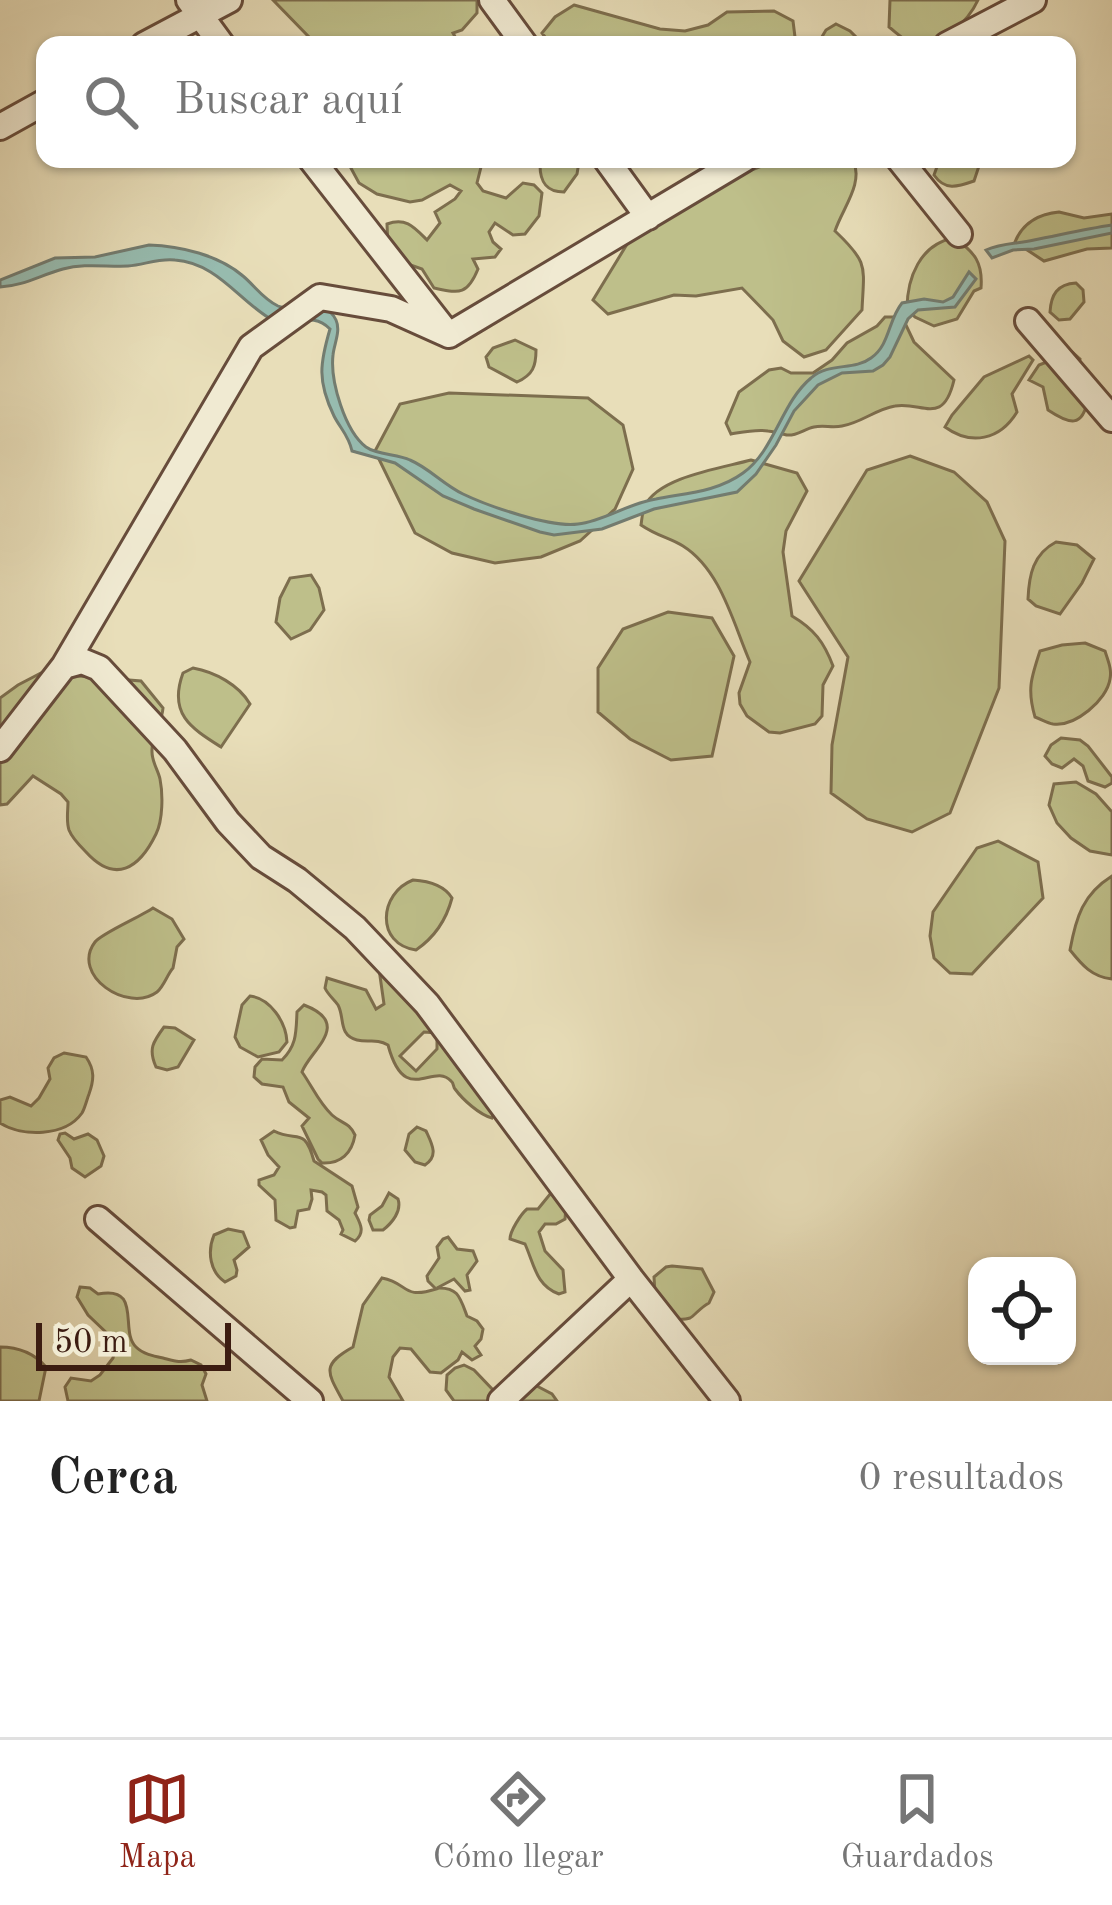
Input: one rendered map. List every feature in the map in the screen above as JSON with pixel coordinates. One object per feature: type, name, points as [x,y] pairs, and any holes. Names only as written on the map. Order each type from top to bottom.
[{"type":"street","points":[[156,36],[194,7],[229,0]]},
{"type":"street","points":[[493,0],[519,36]]},
{"type":"street","points":[[964,36],[1033,0]]},
{"type":"street","points":[[194,7],[215,36]]},
{"type":"street","points":[[0,128],[36,107]]},
{"type":"street","points":[[318,168],[448,335]]},
{"type":"street","points":[[613,168],[648,217]]},
{"type":"street","points":[[448,335],[729,168]]},
{"type":"street","points":[[906,168],[959,234]]},
{"type":"street","points":[[0,749],[64,666],[250,347],[320,297],[391,309],[448,335]]},
{"type":"street","points":[[1028,321],[1112,418]]},
{"type":"street","points":[[64,666],[82,661],[99,668],[175,750],[228,822],[261,857],[356,928],[427,1004],[727,1401]]},
{"type":"street","points":[[98,1219],[310,1401]]},
{"type":"street","points":[[501,1401],[631,1279]]},
{"type":"green space","points":[[273,0],[477,0],[477,13],[455,36],[308,36]]},
{"type":"green space","points":[[890,0],[978,0],[945,36],[901,36],[889,27]]},
{"type":"green space","points":[[574,5],[660,29],[685,31],[708,25],[727,12],[774,11],[793,21],[795,36],[544,36],[555,17]]},
{"type":"green space","points":[[836,24],[855,36],[822,36]]},
{"type":"green space","points":[[351,168],[481,168],[477,183],[483,191],[506,198],[523,183],[542,193],[539,216],[525,234],[513,235],[495,223],[489,232],[501,249],[495,257],[473,259],[478,269],[466,288],[456,291],[434,288],[422,269],[402,262],[388,247],[387,224],[405,223],[427,240],[440,223],[435,212],[461,191],[450,185],[410,202],[377,194],[359,183]]},
{"type":"green space","points":[[541,168],[578,168],[564,192],[543,181]]},
{"type":"green space","points":[[757,168],[856,168],[854,186],[835,231],[862,266],[862,310],[826,350],[804,357],[783,341],[773,320],[742,288],[674,295],[608,314],[593,300],[643,218],[721,177]]},
{"type":"green space","points":[[937,168],[978,168],[974,181],[957,186],[942,184],[934,175]]},
{"type":"green space","points":[[1059,212],[1084,218],[1112,214],[1112,248],[1087,249],[1044,261],[1015,242],[1032,220]]},
{"type":"green space","points":[[954,238],[976,259],[981,288],[974,291],[957,319],[934,326],[907,309],[910,286],[924,255]]},
{"type":"green space","points":[[1076,283],[1083,290],[1084,302],[1070,319],[1059,320],[1050,312],[1054,296],[1060,288]]},
{"type":"green space","points":[[885,317],[905,323],[914,342],[954,380],[938,408],[895,406],[839,427],[814,427],[791,435],[759,430],[731,434],[726,423],[739,392],[769,370],[813,373]]},
{"type":"green space","points":[[515,340],[536,350],[532,369],[517,382],[489,367],[486,357],[493,348]]},
{"type":"green space","points":[[1072,352],[1080,359],[1077,374],[1088,398],[1083,415],[1074,421],[1048,410],[1043,387],[1029,380],[1039,365]]},
{"type":"green space","points":[[1029,356],[1033,360],[1012,394],[1017,412],[1002,429],[975,438],[945,427],[984,377]]},
{"type":"green space","points":[[449,393],[588,398],[623,425],[633,469],[615,509],[580,541],[541,557],[495,563],[452,553],[415,533],[375,451],[400,404]]},
{"type":"green space","points":[[910,456],[954,472],[987,502],[1005,541],[999,688],[950,813],[912,832],[867,819],[831,793],[832,745],[848,657],[799,581],[867,470]]},
{"type":"green space","points":[[751,460],[797,473],[807,491],[786,531],[783,552],[792,616],[817,637],[833,666],[823,685],[822,716],[815,724],[780,733],[769,732],[747,716],[740,704],[750,662],[707,569],[683,546],[641,525],[645,506],[663,488]]},
{"type":"green space","points":[[1056,542],[1077,545],[1094,559],[1060,614],[1028,599],[1034,566]]},
{"type":"green space","points":[[311,575],[324,610],[310,630],[291,639],[276,622],[280,598],[290,578]]},
{"type":"green space","points":[[668,612],[712,618],[734,656],[712,756],[671,760],[630,739],[598,712],[598,668],[623,629]]},
{"type":"green space","points":[[1085,643],[1105,651],[1110,675],[1103,695],[1089,710],[1062,724],[1035,717],[1031,684],[1040,651]]},
{"type":"green space","points":[[193,668],[226,680],[250,704],[221,747],[192,726],[181,709],[183,673]]},
{"type":"green space","points":[[41,673],[141,681],[163,708],[152,746],[161,785],[160,822],[142,856],[126,868],[107,868],[86,852],[69,830],[68,802],[33,776],[7,804],[0,805],[0,698]]},
{"type":"green space","points":[[1061,738],[1088,746],[1112,783],[1105,787],[1088,781],[1083,766],[1074,759],[1062,768],[1052,764],[1045,756]]},
{"type":"green space","points":[[1076,782],[1112,812],[1112,855],[1090,851],[1057,823],[1049,805],[1054,784]]},
{"type":"green space","points":[[998,841],[1038,862],[1043,898],[972,974],[950,973],[934,958],[933,912],[977,848]]},
{"type":"green space","points":[[1112,876],[1112,979],[1093,973],[1070,950],[1082,907]]},
{"type":"green space","points":[[413,880],[436,884],[452,898],[439,928],[416,950],[393,938],[386,918],[393,896]]},
{"type":"green space","points":[[153,908],[172,919],[184,939],[177,947],[173,968],[157,992],[145,998],[118,995],[96,978],[89,955],[99,938]]},
{"type":"green space","points":[[378,962],[399,977],[421,1013],[431,1015],[444,1045],[458,1058],[467,1077],[495,1088],[498,1100],[492,1118],[472,1106],[444,1076],[411,1079],[395,1064],[388,1045],[347,1034],[338,1005],[325,988],[327,978],[366,990],[376,1009],[384,1004]],"holes":[[[424,1032],[437,1033],[437,1049],[416,1071],[400,1056]]]},
{"type":"green space","points":[[250,996],[264,1001],[280,1019],[287,1042],[279,1052],[258,1057],[240,1047],[235,1037],[242,1005]]},
{"type":"green space","points":[[304,1005],[319,1012],[327,1029],[302,1072],[327,1110],[355,1135],[351,1147],[335,1162],[318,1159],[302,1126],[309,1118],[289,1102],[283,1087],[262,1084],[254,1077],[262,1059],[282,1060],[291,1049],[297,1012]]},
{"type":"green space","points":[[164,1027],[194,1040],[178,1067],[167,1070],[156,1067],[152,1055]]},
{"type":"green space","points":[[64,1053],[86,1057],[91,1066],[92,1084],[82,1113],[65,1127],[43,1132],[20,1131],[0,1123],[0,1100],[10,1097],[31,1106],[50,1079],[48,1068],[54,1058]]},
{"type":"green space","points":[[417,1127],[426,1131],[433,1150],[425,1165],[405,1150],[409,1134]]},
{"type":"green space","points":[[274,1131],[303,1139],[314,1161],[352,1186],[361,1227],[355,1241],[341,1234],[339,1220],[327,1211],[322,1192],[311,1190],[309,1209],[298,1211],[295,1227],[276,1220],[275,1200],[259,1185],[259,1180],[274,1175],[279,1167],[261,1140]]},
{"type":"green space","points":[[65,1133],[74,1139],[88,1134],[97,1140],[104,1156],[101,1166],[85,1177],[72,1168],[58,1140]]},
{"type":"green space","points":[[389,1193],[398,1199],[397,1212],[383,1230],[373,1230],[370,1215]]},
{"type":"green space","points":[[551,1193],[566,1208],[565,1219],[545,1224],[539,1232],[545,1251],[563,1270],[565,1292],[559,1294],[541,1280],[525,1244],[510,1239],[525,1211],[538,1209]]},
{"type":"green space","points":[[228,1229],[243,1232],[249,1247],[234,1260],[236,1276],[225,1282],[213,1267],[211,1248],[214,1235]]},
{"type":"green space","points":[[448,1237],[457,1249],[473,1251],[477,1261],[467,1275],[470,1290],[465,1291],[454,1279],[437,1288],[454,1291],[467,1316],[483,1329],[475,1346],[481,1355],[472,1360],[462,1352],[441,1373],[430,1372],[411,1349],[400,1348],[389,1377],[403,1401],[343,1401],[330,1370],[353,1347],[363,1305],[382,1278],[411,1292],[436,1289],[427,1276],[439,1258],[437,1247]]},
{"type":"green space","points":[[672,1266],[702,1269],[714,1292],[709,1303],[690,1318],[670,1320],[655,1293],[654,1277]]},
{"type":"green space","points":[[80,1287],[121,1296],[131,1340],[142,1351],[201,1365],[207,1401],[68,1401],[65,1387],[71,1378],[91,1381],[100,1375],[115,1348],[77,1297]]},
{"type":"green space","points":[[0,1347],[26,1352],[46,1367],[39,1401],[0,1401]]},
{"type":"green space","points":[[464,1365],[496,1393],[533,1384],[557,1401],[454,1401],[446,1390],[447,1375]]},
{"type":"water","points":[[1112,225],[1112,233],[992,258],[986,250],[1003,245]]},
{"type":"water","points":[[149,245],[223,262],[278,306],[331,313],[338,329],[333,355],[337,391],[352,430],[366,447],[410,460],[488,504],[566,524],[588,522],[646,501],[701,491],[733,479],[763,452],[792,400],[811,378],[871,358],[882,346],[902,303],[943,302],[953,297],[969,272],[976,279],[955,307],[918,310],[908,319],[883,365],[873,371],[842,373],[818,385],[794,411],[756,474],[737,492],[654,509],[602,529],[554,535],[474,509],[443,496],[395,463],[352,451],[323,382],[322,362],[330,329],[315,320],[277,322],[202,268],[169,260],[79,266],[0,287],[0,280],[55,258],[95,257]]}]
